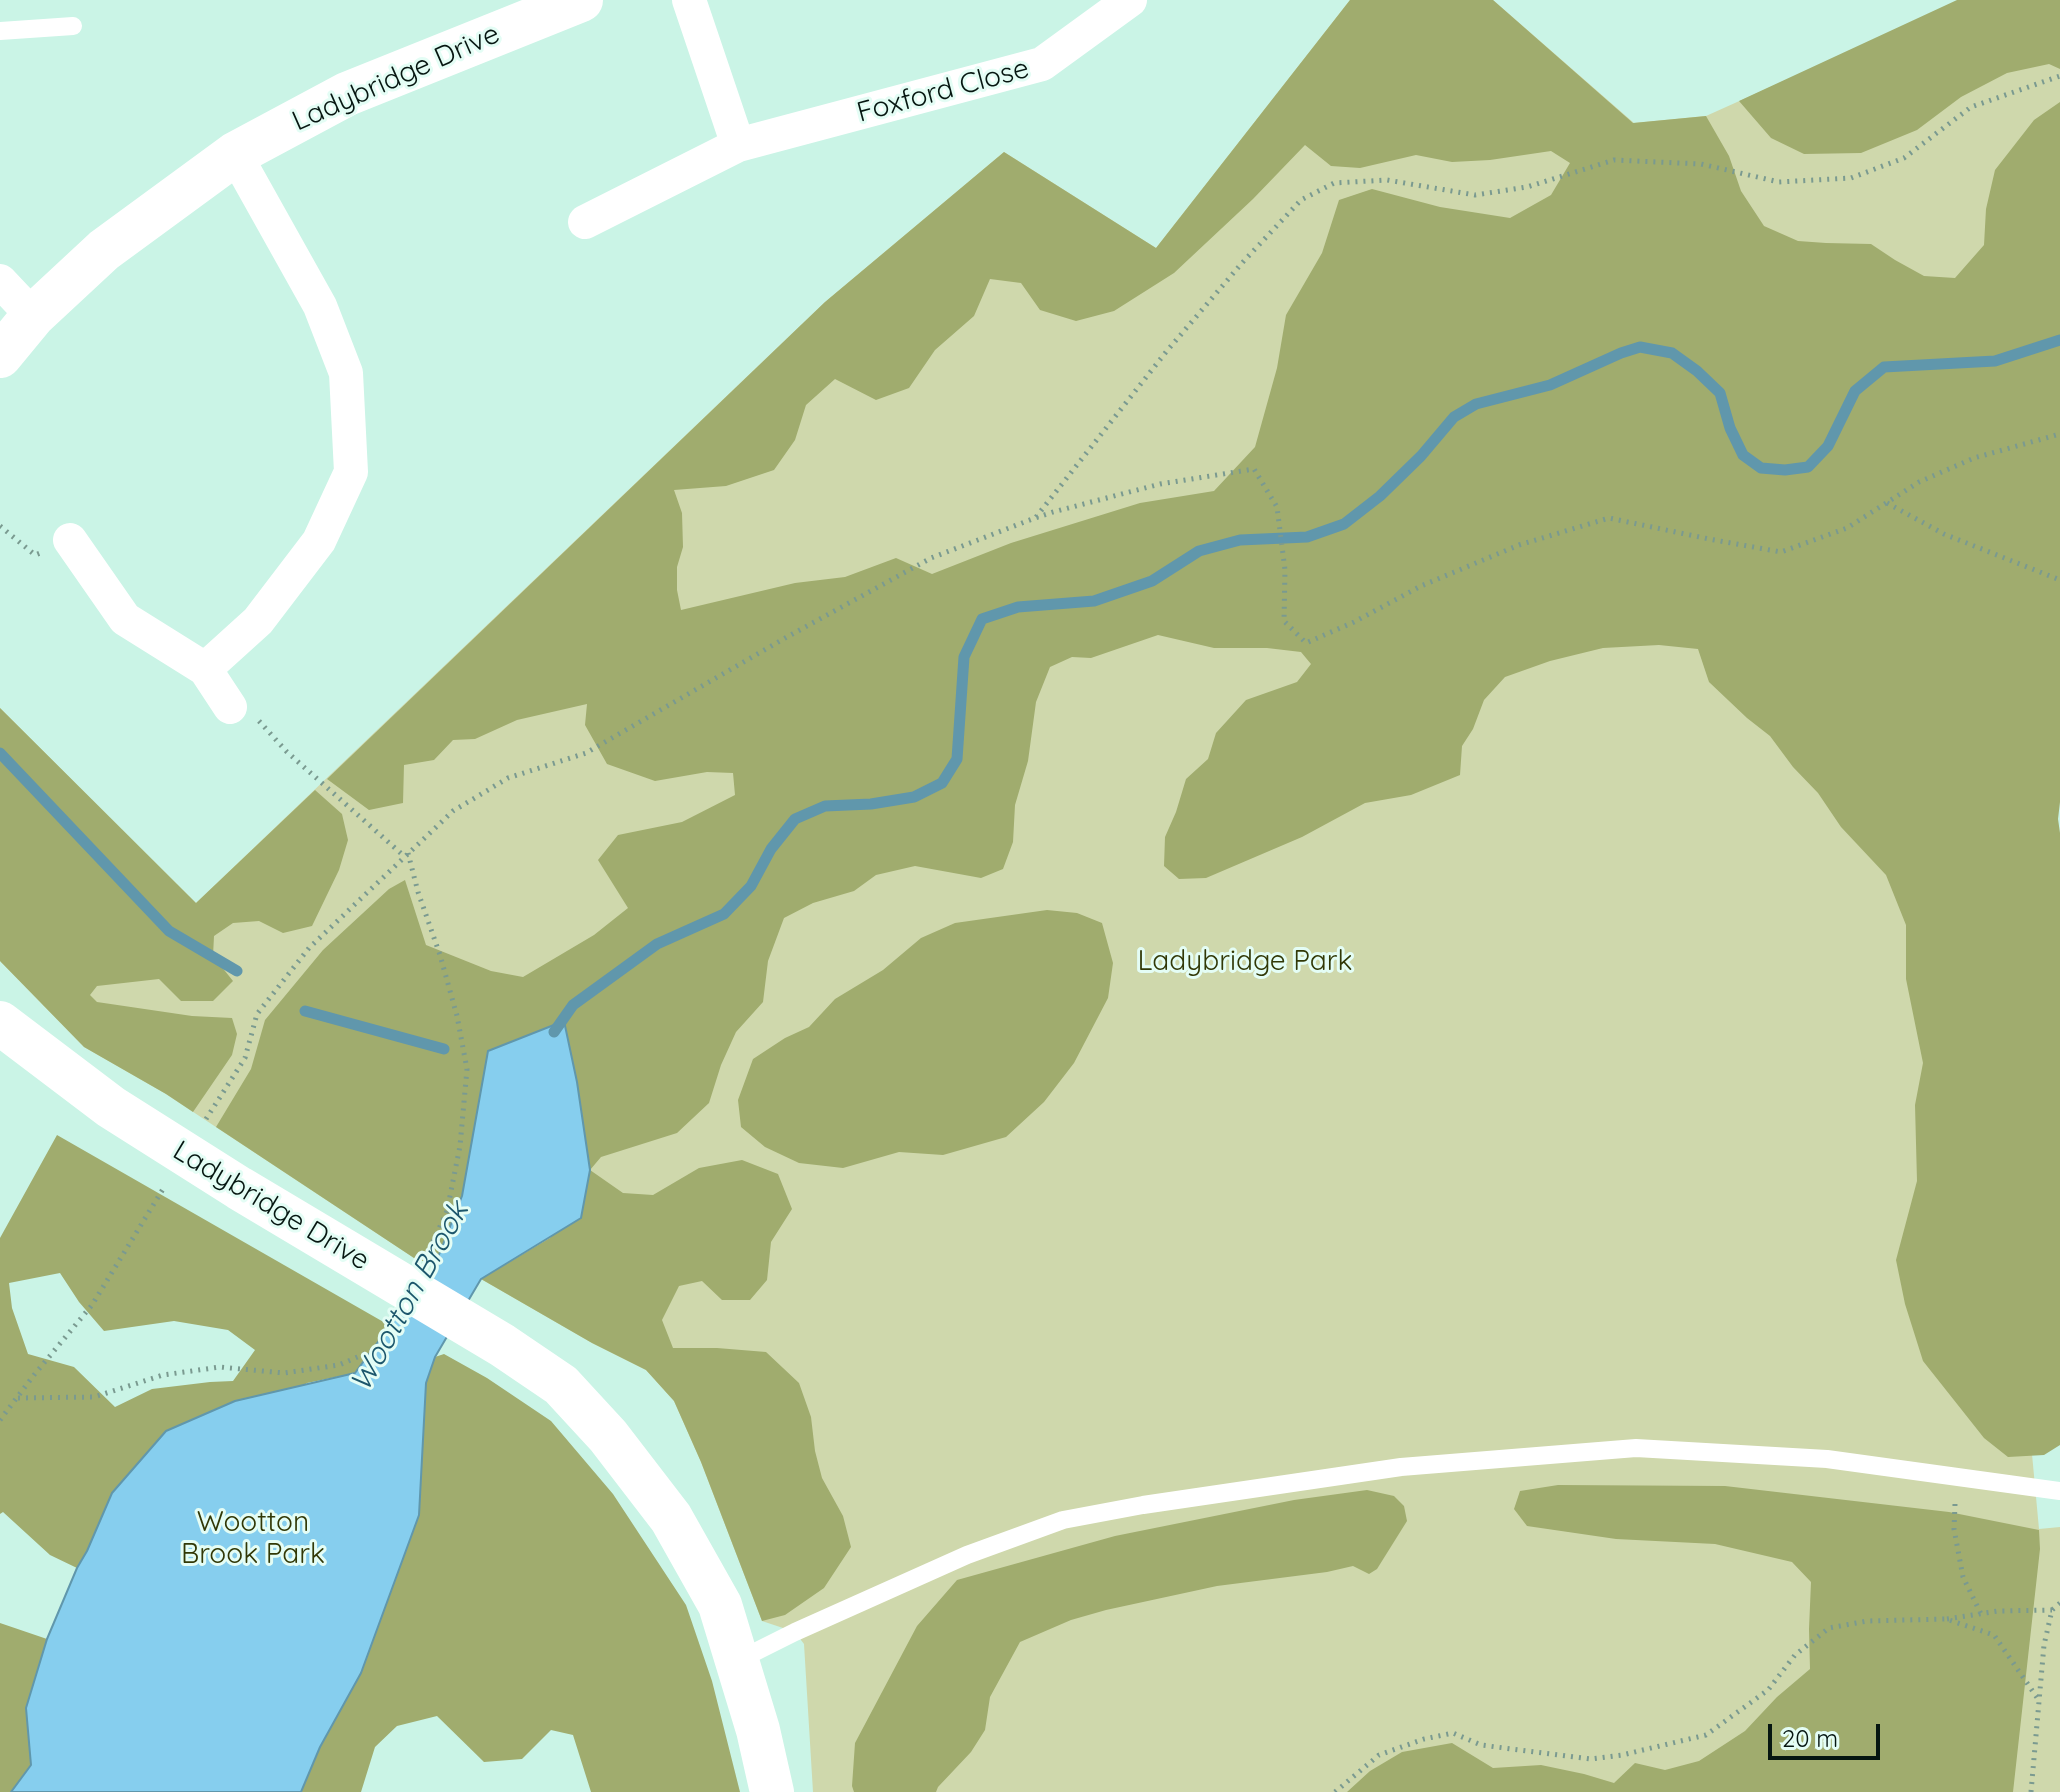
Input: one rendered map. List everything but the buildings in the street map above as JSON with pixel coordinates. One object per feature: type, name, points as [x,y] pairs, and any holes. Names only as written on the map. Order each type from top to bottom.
[{"type":"street","name":"Ladybridge Drive","points":[[0,356],[33,316],[104,250],[235,154],[347,94],[581,0]]},
{"type":"street","points":[[689,0],[738,145]]},
{"type":"street","name":"Foxford Close","points":[[585,222],[738,145],[1042,64],[1130,0]]},
{"type":"street","points":[[205,669],[258,621],[319,541],[351,472],[346,373],[320,306],[235,154]]},
{"type":"street","points":[[0,281],[33,316]]},
{"type":"street","points":[[70,540],[125,619],[205,669],[230,707]]},
{"type":"street","name":"Ladybridge Drive","points":[[0,1023],[111,1107],[239,1188],[502,1345],[561,1385],[608,1436],[671,1518],[720,1605],[758,1730],[772,1792]]},
{"type":"lane","points":[[0,31],[73,26]]},
{"type":"lane","points":[[737,1661],[967,1555],[1063,1520],[1401,1467],[1636,1448],[1827,1459],[2060,1491]]},
{"type":"path","points":[[1035,518],[1166,352],[1242,263],[1301,200],[1334,183],[1387,180],[1475,195],[1527,187],[1614,160],[1701,164],[1779,182],[1851,178],[1904,158],[1971,107],[2060,76]]},
{"type":"path","points":[[0,1420],[92,1305],[245,1058],[257,1014],[309,948],[406,854],[453,811],[508,778],[586,753],[931,558],[1053,512],[1160,484],[1254,469],[1277,507],[1285,570],[1284,621],[1306,643],[1354,622],[1421,586],[1519,545],[1609,518],[1781,552],[1847,528],[1919,482],[1974,458],[2060,434]]},
{"type":"path","points":[[1887,503],[1944,534],[2060,580]]},
{"type":"path","points":[[230,707],[250,712],[287,752],[406,854],[457,1016],[467,1069],[460,1146],[447,1211],[430,1248]]},
{"type":"path","points":[[17,1398],[94,1397],[163,1375],[220,1367],[284,1373],[339,1365],[383,1346]]},
{"type":"path","points":[[1957,1477],[1954,1529],[1963,1577],[1981,1614]]},
{"type":"path","points":[[2031,1792],[2044,1645],[2052,1610],[2060,1603]]},
{"type":"path","points":[[1335,1792],[1379,1755],[1424,1739],[1453,1733],[1481,1745],[1590,1759],[1622,1755],[1706,1735],[1768,1690],[1795,1655],[1829,1628],[1867,1621],[1946,1619],[1998,1611],[2052,1610]]},
{"type":"path","points":[[1946,1619],[1994,1635],[2038,1699]]},
{"type":"green space","name":"Ladybridge Park","points":[[1350,0],[1493,0],[1634,123],[1706,116],[1964,0],[2060,0],[2060,606],[2009,1208],[2039,1529],[2060,1527],[2060,1792],[813,1792],[804,1644],[795,1632],[762,1621],[701,1462],[674,1401],[646,1370],[592,1343],[481,1279],[414,1258],[166,1094],[84,1047],[0,961],[0,708],[196,903],[825,302],[1004,152],[1156,248]]},
{"type":"green space","points":[[1350,0],[1493,0],[1633,123],[1706,116],[1729,156],[1741,191],[1764,226],[1798,241],[1871,244],[1924,276],[1955,278],[1984,245],[1986,209],[1995,170],[2034,120],[2060,102],[2060,1445],[2044,1455],[2008,1457],[1984,1438],[1923,1361],[1905,1304],[1896,1260],[1917,1181],[1915,1105],[1923,1063],[1906,979],[1906,925],[1886,875],[1841,827],[1818,793],[1770,736],[1709,682],[1698,649],[1659,645],[1603,648],[1550,661],[1505,677],[1484,700],[1473,729],[1462,746],[1460,775],[1411,795],[1365,803],[1302,837],[1206,878],[1179,879],[1164,866],[1165,837],[1186,779],[1208,759],[1216,733],[1246,700],[1297,682],[1311,664],[1301,652],[1267,648],[1214,648],[1158,635],[1091,658],[1072,657],[1050,667],[1036,702],[1028,761],[1015,805],[1013,842],[1003,869],[981,878],[915,866],[876,875],[854,891],[813,903],[784,918],[768,961],[763,1002],[736,1032],[709,1103],[677,1133],[601,1157],[590,1170],[577,1082],[560,1023],[488,1051],[462,1196],[435,1265],[414,1258],[216,1127],[251,1069],[265,1020],[323,950],[389,889],[405,880],[426,945],[491,971],[523,977],[594,935],[628,908],[598,860],[618,835],[682,822],[735,795],[733,773],[707,772],[655,781],[607,764],[585,725],[587,704],[517,720],[475,739],[453,740],[434,760],[404,765],[403,803],[369,810],[327,779],[825,302],[1004,152],[1156,248]],"holes":[[[1305,145],[1331,166],[1360,168],[1416,155],[1452,162],[1551,151],[1570,163],[1551,195],[1510,218],[1440,207],[1372,189],[1339,200],[1322,253],[1286,315],[1277,368],[1255,447],[1214,491],[1140,503],[1011,543],[932,574],[896,558],[845,577],[795,583],[681,610],[677,567],[683,547],[682,513],[674,490],[726,486],[774,470],[795,440],[806,405],[835,379],[876,400],[909,388],[935,350],[974,316],[990,279],[1021,283],[1040,310],[1076,321],[1114,311],[1174,273]]]},
{"type":"green space","points":[[1957,0],[2060,0],[2060,69],[2049,64],[2007,73],[1961,97],[1917,130],[1861,153],[1804,154],[1771,138],[1739,101]]},
{"type":"green space","points":[[0,708],[196,903],[315,790],[342,814],[348,840],[339,870],[312,926],[283,933],[259,921],[233,923],[214,936],[213,956],[233,981],[213,1001],[181,1001],[159,979],[97,986],[90,995],[97,1002],[192,1016],[232,1018],[237,1034],[232,1055],[193,1112],[84,1047],[0,961]]},
{"type":"green space","points":[[1047,910],[1077,913],[1102,923],[1113,963],[1108,998],[1074,1063],[1044,1102],[1006,1137],[943,1155],[899,1152],[843,1168],[799,1163],[765,1147],[741,1127],[738,1100],[753,1059],[809,1027],[835,999],[883,970],[921,938],[955,923]]},
{"type":"green space","points":[[57,1135],[394,1328],[355,1373],[307,1383],[87,1552],[77,1568],[50,1555],[3,1512],[0,1514],[0,1238]],"holes":[[[60,1273],[104,1331],[174,1321],[228,1330],[255,1350],[233,1381],[152,1389],[115,1407],[74,1367],[28,1354],[12,1308],[9,1283]]]},
{"type":"green space","points":[[742,1160],[778,1174],[792,1209],[771,1242],[767,1280],[750,1300],[722,1300],[702,1281],[679,1286],[662,1320],[673,1348],[766,1352],[799,1383],[811,1417],[822,1478],[843,1516],[851,1547],[824,1588],[785,1615],[762,1621],[701,1462],[674,1401],[646,1370],[592,1343],[481,1279],[550,1238],[590,1170],[623,1193],[653,1195],[699,1168]]},
{"type":"green space","points":[[444,1354],[487,1378],[551,1421],[613,1494],[686,1605],[712,1681],[740,1792],[591,1792],[573,1735],[551,1730],[522,1759],[484,1762],[437,1716],[397,1726],[375,1747],[361,1792],[301,1792],[419,1515],[426,1383],[435,1357]]},
{"type":"green space","points":[[1558,1485],[1725,1486],[1949,1512],[2039,1530],[2040,1549],[2013,1792],[1347,1792],[1370,1771],[1402,1752],[1452,1743],[1493,1768],[1541,1765],[1614,1783],[1635,1763],[1665,1770],[1699,1761],[1745,1731],[1777,1697],[1810,1669],[1811,1582],[1792,1562],[1715,1544],[1616,1539],[1527,1526],[1514,1509],[1520,1491]]},
{"type":"green space","points":[[1367,1490],[1394,1496],[1404,1506],[1407,1521],[1377,1569],[1369,1574],[1353,1566],[1217,1586],[1071,1620],[1020,1642],[990,1697],[985,1730],[971,1752],[936,1792],[854,1792],[855,1743],[917,1626],[957,1580],[1115,1536],[1294,1500]]},
{"type":"green space","points":[[0,1623],[47,1639],[26,1708],[31,1765],[11,1792],[0,1792]]},
{"type":"water","points":[[564,1021],[590,1170],[581,1218],[481,1279],[435,1357],[426,1383],[419,1515],[361,1673],[320,1747],[301,1792],[11,1792],[31,1765],[26,1708],[47,1639],[112,1493],[166,1431],[235,1401],[355,1373],[435,1265],[462,1196],[488,1051]]},
{"type":"waterway","name":"Wootton Brook","points":[[554,1032],[573,1005],[657,944],[724,914],[751,886],[771,849],[795,819],[825,806],[871,804],[914,797],[942,783],[957,759],[964,657],[982,619],[1018,607],[1094,601],[1152,581],[1199,551],[1240,540],[1307,537],[1344,524],[1380,496],[1421,456],[1454,417],[1476,404],[1550,385],[1640,347],[1672,353],[1697,371],[1720,393],[1730,428],[1743,455],[1761,468],[1785,470],[1808,467],[1828,446],[1855,391],[1884,367],[1995,361],[2060,340]]},
{"type":"waterway","points":[[0,753],[169,931],[237,971]]},
{"type":"waterway","points":[[305,1011],[444,1049]]},
{"type":"park label","name":"Wootton Brook Park","points":[[253,1539]]}]
